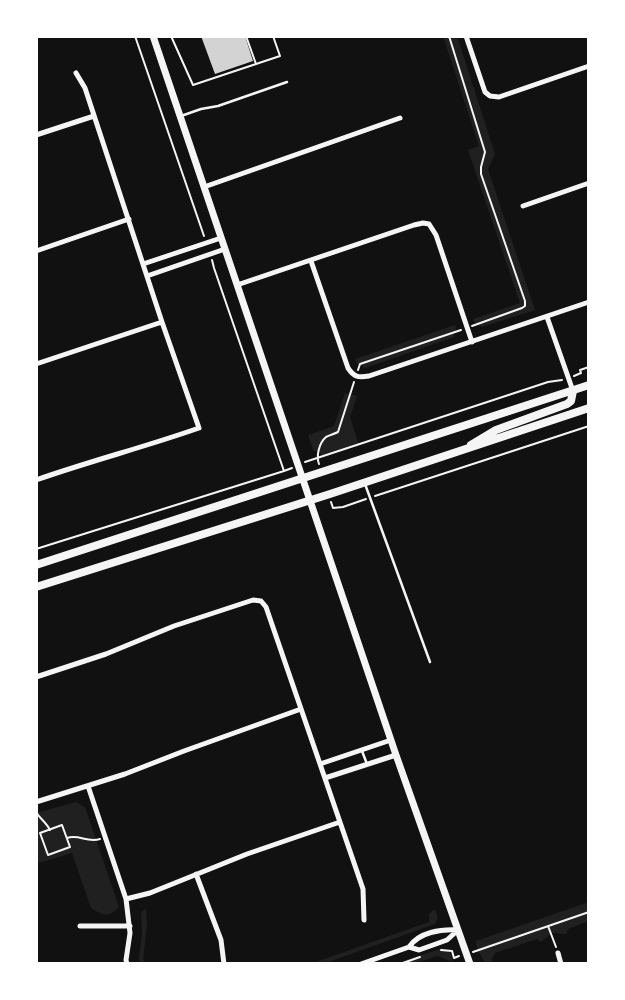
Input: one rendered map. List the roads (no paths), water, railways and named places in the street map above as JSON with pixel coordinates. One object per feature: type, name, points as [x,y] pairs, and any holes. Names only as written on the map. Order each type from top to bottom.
[{"type":"main road","points":[[36,565],[589,386]]},
{"type":"main road","points":[[462,451],[483,436],[496,430],[567,404],[571,401],[573,391]]},
{"type":"main road","points":[[36,587],[462,451],[589,408]]},
{"type":"street","points":[[153,36],[391,740],[470,964]]},
{"type":"street","points":[[466,36],[485,92],[490,96],[499,97],[589,66]]},
{"type":"street","points":[[36,480],[74,467],[143,448],[199,428],[146,276],[85,88],[76,73]]},
{"type":"street","points":[[36,136],[94,116]]},
{"type":"street","points":[[204,187],[400,118]]},
{"type":"street","points":[[523,206],[589,183]]},
{"type":"street","points":[[36,250],[129,219]]},
{"type":"street","points":[[237,285],[423,223],[429,224],[436,235],[472,342]]},
{"type":"street","points":[[143,264],[221,238]]},
{"type":"street","points":[[146,276],[224,249]]},
{"type":"street","points":[[311,261],[348,368],[356,377],[369,376],[589,302]]},
{"type":"street","points":[[547,317],[573,391]]},
{"type":"street","points":[[36,364],[162,322]]},
{"type":"street","points":[[36,676],[106,654],[174,626],[253,600],[262,601],[266,607],[363,889],[364,920]]},
{"type":"street","points":[[36,802],[125,774],[301,709]]},
{"type":"street","points":[[320,764],[391,740]]},
{"type":"street","points":[[325,778],[396,754]]},
{"type":"street","points":[[88,786],[126,899],[130,926],[125,962]]},
{"type":"street","points":[[126,899],[150,893],[247,854],[340,822]]},
{"type":"street","points":[[196,874],[221,940],[224,964]]},
{"type":"street","points":[[80,926],[130,926]]},
{"type":"street","points":[[362,964],[409,947],[415,939],[443,929],[458,930]]},
{"type":"street","points":[[409,947],[419,950],[447,940],[458,930]]},
{"type":"street","points":[[558,953],[561,964]]},
{"type":"lane","points":[[180,116],[218,106],[287,82]]},
{"type":"lane","points":[[365,482],[430,662]]},
{"type":"lane","points":[[362,750],[367,764]]}]
